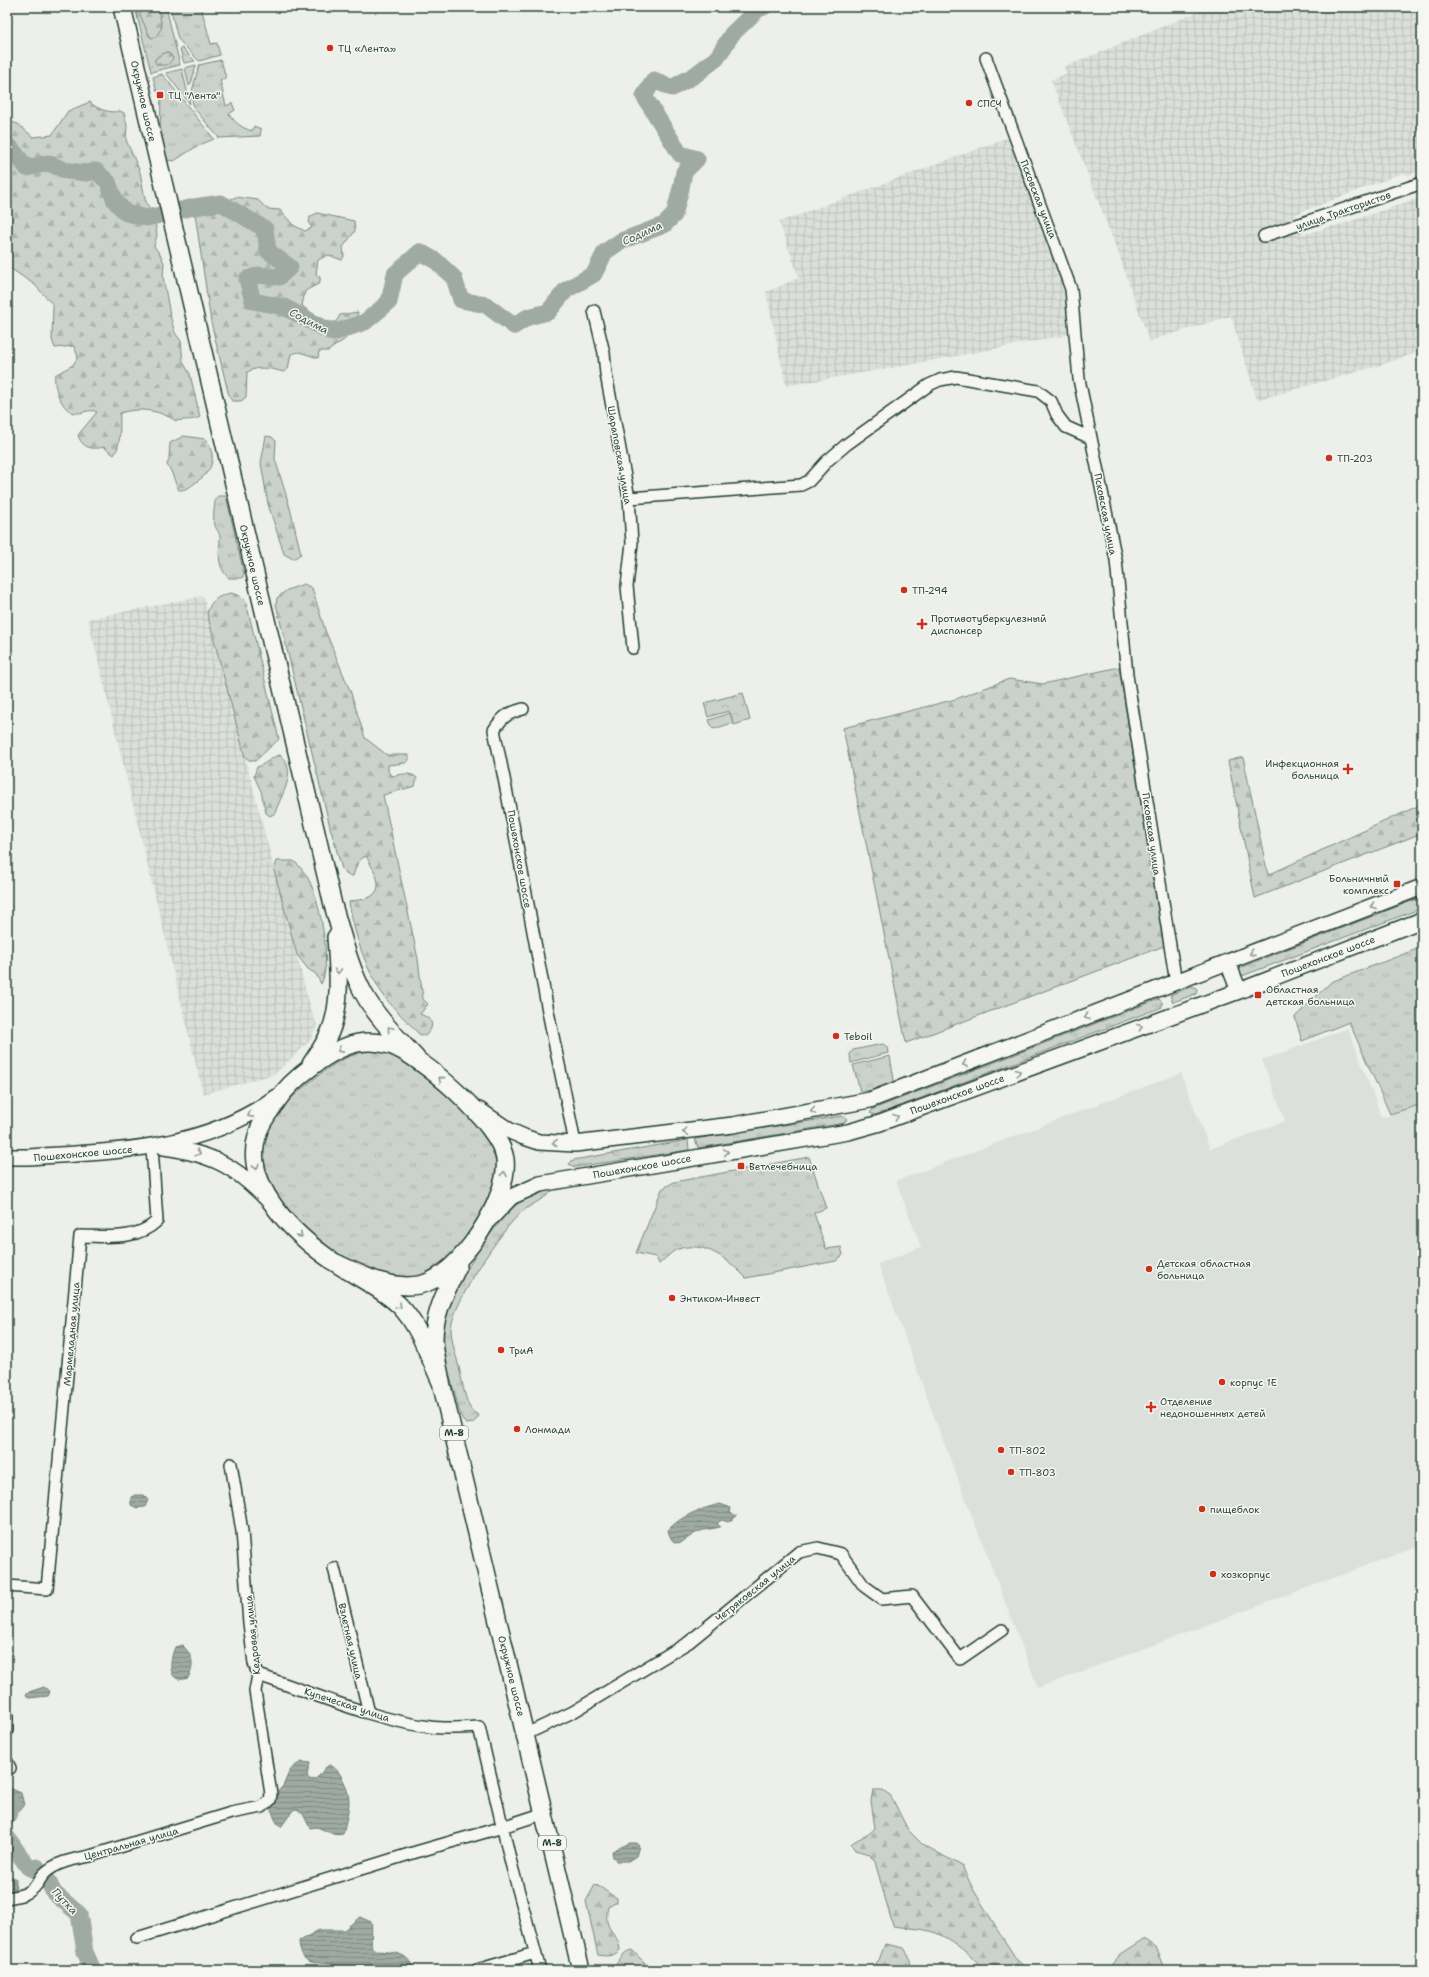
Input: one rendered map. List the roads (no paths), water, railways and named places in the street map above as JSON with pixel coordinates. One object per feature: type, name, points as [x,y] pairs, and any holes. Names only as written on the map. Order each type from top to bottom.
[{"type":"main road","name":"Окружное шоссе","points":[[122,7],[333,905],[348,954],[364,994],[380,1016],[416,1058],[466,1101],[490,1128],[501,1147],[504,1156],[503,1180],[486,1223],[465,1252],[441,1276],[428,1283],[412,1286],[384,1283],[332,1261]]},
{"type":"main road","points":[[466,1101],[510,1131],[524,1137],[539,1142],[575,1144],[696,1130],[870,1100],[1422,887]]},
{"type":"main road","name":"Окружное шоссе","points":[[307,1070],[330,1032],[336,1010],[338,970],[333,905]]},
{"type":"main road","name":"Пошехонское шоссе","points":[[486,1223],[511,1197],[540,1184],[859,1129],[880,1123],[1239,991],[1422,920]]},
{"type":"main road","points":[[1228,963],[1239,991]]},
{"type":"main road","name":"Окружное шоссе","points":[[416,1058],[391,1046],[376,1042],[359,1043],[339,1050],[307,1070],[282,1093],[262,1124],[255,1146],[255,1159],[258,1173],[274,1206],[297,1233],[332,1261],[399,1306],[412,1322],[441,1382]]},
{"type":"main road","points":[[156,1146],[236,1123],[260,1109],[282,1093]]},
{"type":"main road","points":[[851,1104],[859,1129]]},
{"type":"main road","points":[[156,1146],[193,1151],[229,1166],[274,1206]]},
{"type":"main road","name":"Пошехонское шоссе","points":[[7,1157],[35,1157],[156,1146]]},
{"type":"main road","name":"Окружное шоссе","points":[[465,1252],[447,1288],[435,1326],[435,1348],[441,1382],[545,1813],[581,1970]]},
{"type":"street","name":"Псковская улица","points":[[986,58],[1069,280],[1075,318],[1078,379],[1116,560],[1127,675],[1176,983]]},
{"type":"street","name":"улица Трактористов","points":[[1264,236],[1422,183]]},
{"type":"street","name":"Шараповская улица","points":[[594,311],[604,353],[606,374],[629,498],[632,543],[627,586],[633,648]]},
{"type":"street","points":[[629,498],[801,485],[809,481],[827,461],[847,444],[929,385],[940,380],[956,377],[1038,391],[1051,401],[1057,415],[1066,427],[1091,438]]},
{"type":"street","name":"Пошехонское шоссе","points":[[524,710],[509,712],[499,722],[494,730],[511,810],[545,997],[566,1091],[575,1144]]},
{"type":"street","name":"Мармеладная улица","points":[[7,1586],[47,1589],[80,1236],[129,1236],[149,1229],[157,1221],[156,1146]]},
{"type":"street","name":"Кедровая улица","points":[[231,1464],[242,1528],[249,1623],[254,1663],[258,1675],[255,1684],[271,1794],[267,1804]]},
{"type":"street","name":"Четряковская улица","points":[[526,1734],[572,1712],[689,1642],[799,1552],[818,1548],[841,1554],[864,1586],[882,1599],[912,1596],[960,1659],[1002,1630]]},
{"type":"street","name":"Взлетная улица","points":[[334,1568],[369,1713]]},
{"type":"street","name":"Купеческая улица","points":[[258,1675],[369,1713],[431,1727],[478,1727],[502,1827]]},
{"type":"street","points":[[7,1715],[7,1731]]},
{"type":"street","name":"Центральная улица","points":[[7,1898],[30,1892],[44,1874],[56,1865],[70,1859],[90,1856],[267,1804]]},
{"type":"street","points":[[137,1938],[545,1813]]},
{"type":"street","points":[[502,1827],[540,1970]]},
{"type":"street","points":[[477,1970],[535,1953]]},
{"type":"waterway","name":"Содима","points":[[7,147],[11,148],[27,168],[48,163],[67,171],[87,173],[96,171],[108,182],[115,201],[126,213],[147,218],[194,207],[221,203],[265,229],[268,251],[290,267],[279,277],[259,275],[247,279],[253,301],[284,307],[333,333],[365,322],[389,302],[395,274],[420,252],[436,261],[454,278],[461,300],[486,305],[514,326],[528,317],[548,312],[566,290],[594,274],[605,252],[621,241],[664,225],[674,215],[684,172],[697,159],[680,154],[644,96],[654,80],[672,88],[695,75],[717,58],[732,34],[758,9],[764,7]]},
{"type":"waterway","name":"Путка","points":[[7,1798],[13,1805],[7,1817]]},
{"type":"waterway","name":"Путка","points":[[7,1837],[28,1867],[32,1869],[37,1867]]},
{"type":"waterway","name":"Путка","points":[[47,1879],[54,1893],[79,1914],[85,1952],[93,1970]]},
{"type":"place","name":"ТЦ «Лента»","points":[[330,48]]},
{"type":"place","name":"ТЦ \"Лента\"","points":[[160,95]]},
{"type":"place","name":"СПСЧ","points":[[969,103]]},
{"type":"place","name":"ТП-203","points":[[1329,458]]},
{"type":"place","name":"ТП-294","points":[[904,590]]},
{"type":"place","name":"Противотуберкулезный диспансер","points":[[922,624]]},
{"type":"place","name":"Инфекционная больница","points":[[1348,769]]},
{"type":"place","name":"Больничный комплекс","points":[[1397,884]]},
{"type":"place","name":"Областная детская больница","points":[[1258,995]]},
{"type":"place","name":"Teboil","points":[[836,1036]]},
{"type":"place","name":"Ветлечебница","points":[[741,1166]]},
{"type":"place","name":"Детская областная больница","points":[[1149,1269]]},
{"type":"place","name":"Энтиком-Инвест","points":[[672,1298]]},
{"type":"place","name":"ТриА","points":[[501,1350]]},
{"type":"place","name":"корпус 1Е","points":[[1222,1382]]},
{"type":"place","name":"Отделение недоношенных детей","points":[[1151,1407]]},
{"type":"place","name":"Лонмади","points":[[517,1429]]},
{"type":"place","name":"ТП-802","points":[[1001,1450]]},
{"type":"place","name":"ТП-803","points":[[1011,1472]]},
{"type":"place","name":"пищеблок","points":[[1202,1509]]},
{"type":"place","name":"хозкорпус","points":[[1213,1574]]}]
